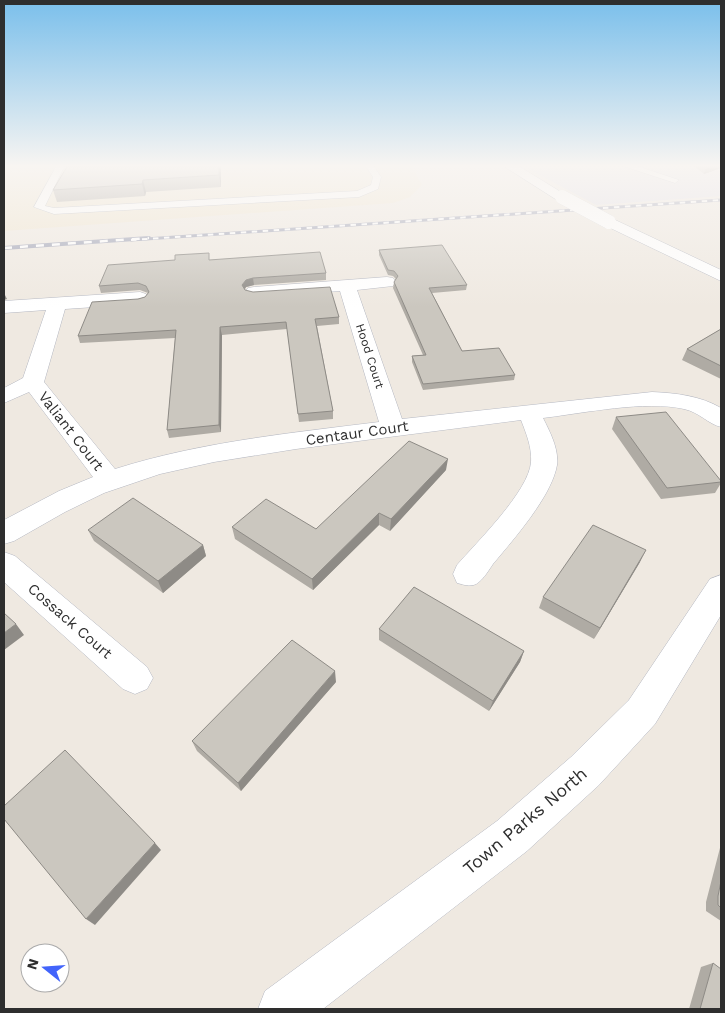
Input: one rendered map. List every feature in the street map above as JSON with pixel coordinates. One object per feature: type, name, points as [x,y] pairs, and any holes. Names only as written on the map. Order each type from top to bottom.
[{"type":"street","points":[[591,212],[721,276]]},
{"type":"street","points":[[254,292],[387,282]]},
{"type":"street","name":"Hood Court","points":[[347,285],[393,428]]},
{"type":"street","points":[[4,307],[140,298]]},
{"type":"street","name":"Valiant Court","points":[[4,396],[33,382],[57,304]]},
{"type":"street","name":"Valiant Court","points":[[33,382],[109,480]]},
{"type":"street","name":"Centaur Court","points":[[4,533],[74,495],[109,480],[229,452],[393,428],[652,399],[671,400],[707,409],[721,420]]},
{"type":"street","points":[[468,574],[530,496],[542,474],[544,453],[529,412]]},
{"type":"street","name":"Cossack Court","points":[[4,564],[136,678]]},
{"type":"street","name":"Town Parks North","points":[[283,1009],[512,836],[585,771],[642,712],[721,588]]},
{"type":"shaded area","points":[[4,212],[264,212],[4,231]]},
{"type":"building","points":[[442,245],[467,285],[429,288],[462,351],[499,348],[515,375],[423,384],[412,356],[426,355],[394,282],[398,276],[394,271],[388,270],[379,250]]},
{"type":"building","points":[[320,252],[326,273],[253,278],[246,280],[242,285],[245,290],[253,292],[330,287],[339,317],[315,319],[333,411],[298,414],[286,322],[220,327],[219,425],[167,430],[176,330],[78,336],[92,302],[138,299],[145,297],[149,292],[146,286],[138,283],[99,286],[108,265],[175,260],[175,255],[209,253],[209,260]]},
{"type":"building","points":[[721,329],[721,366],[687,349]]},
{"type":"building","points":[[666,412],[721,482],[667,488],[616,417]]},
{"type":"building","points":[[409,441],[448,459],[391,519],[379,513],[312,579],[232,527],[266,499],[316,529]]},
{"type":"building","points":[[133,498],[203,545],[158,581],[88,530]]},
{"type":"building","points":[[593,525],[646,550],[600,628],[543,597]]},
{"type":"building","points":[[414,587],[524,651],[493,701],[379,629]]},
{"type":"building","points":[[4,613],[16,624],[4,633]]},
{"type":"building","points":[[292,640],[335,671],[238,783],[192,741]]},
{"type":"building","points":[[65,750],[155,843],[86,919],[4,819],[4,806]]},
{"type":"building","points":[[721,881],[721,908],[718,905],[718,896]]},
{"type":"building","points":[[713,963],[721,969],[721,1009],[700,1009]]},
{"type":"railway","points":[[131,240],[540,212]]},
{"type":"railway","points":[[4,248],[149,238]]}]
